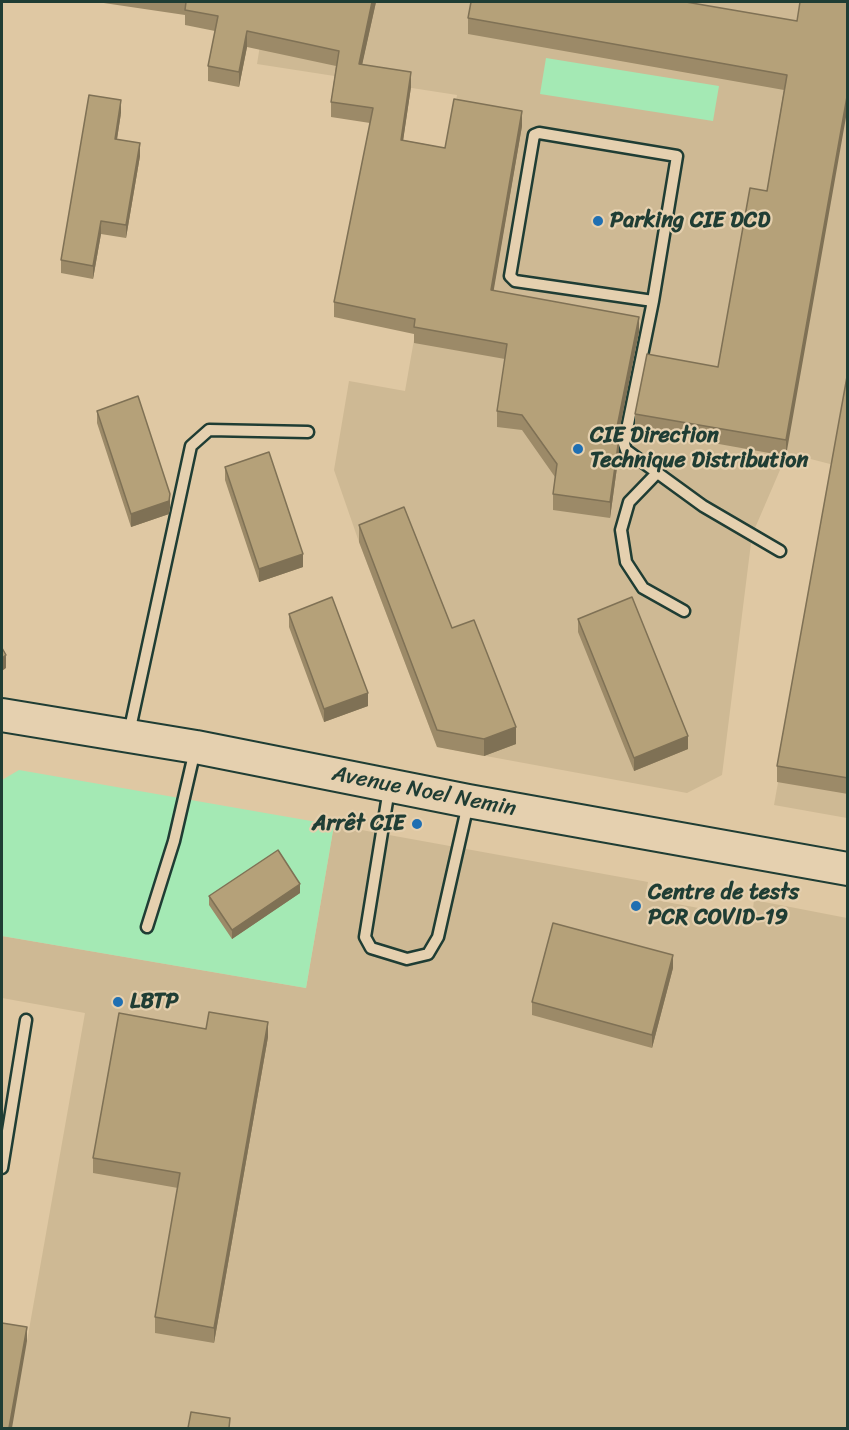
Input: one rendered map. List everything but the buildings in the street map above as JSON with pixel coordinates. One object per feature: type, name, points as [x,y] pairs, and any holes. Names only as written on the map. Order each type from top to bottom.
[{"type":"street","name":"Avenue Noel Nemin","points":[[2,715],[128,738],[196,747],[468,801],[848,868]]},
{"type":"lane","points":[[653,301],[515,281],[510,276],[534,135],[539,133],[677,156],[653,301],[624,444],[626,450],[703,506],[780,551]]},
{"type":"lane","points":[[128,738],[191,446],[209,430],[308,432]]},
{"type":"lane","points":[[657,473],[629,502],[621,530],[626,562],[643,588],[684,611]]},
{"type":"lane","points":[[147,927],[174,841],[196,747]]},
{"type":"lane","points":[[389,785],[365,938],[371,948],[407,959],[428,954],[438,937],[468,801]]},
{"type":"lane","points":[[2,1168],[26,1020]]},
{"type":"shaded area","points":[[267,2],[847,2],[847,818],[774,805],[834,465],[795,455],[786,456],[752,535],[722,775],[687,793],[437,747],[334,470],[349,381],[405,391],[457,95],[257,64]]},
{"type":"shaded area","points":[[334,825],[648,882],[645,898],[752,918],[754,900],[847,918],[847,1428],[2,1428],[27,1341],[85,1013],[2,998],[2,936],[306,988]]},
{"type":"green space","points":[[546,58],[719,86],[713,121],[540,94]]},
{"type":"green space","points":[[19,770],[334,825],[306,988],[2,936],[2,780]]},
{"type":"place","name":"Parking CIE DCD","points":[[598,221]]},
{"type":"place","name":"CIE Direction Technique Distribution","points":[[578,449]]},
{"type":"place","name":"Arrêt CIE","points":[[417,824]]},
{"type":"place","name":"Centre de tests PCR COVID-19","points":[[636,906]]},
{"type":"place","name":"LBTP","points":[[118,1002]]}]
